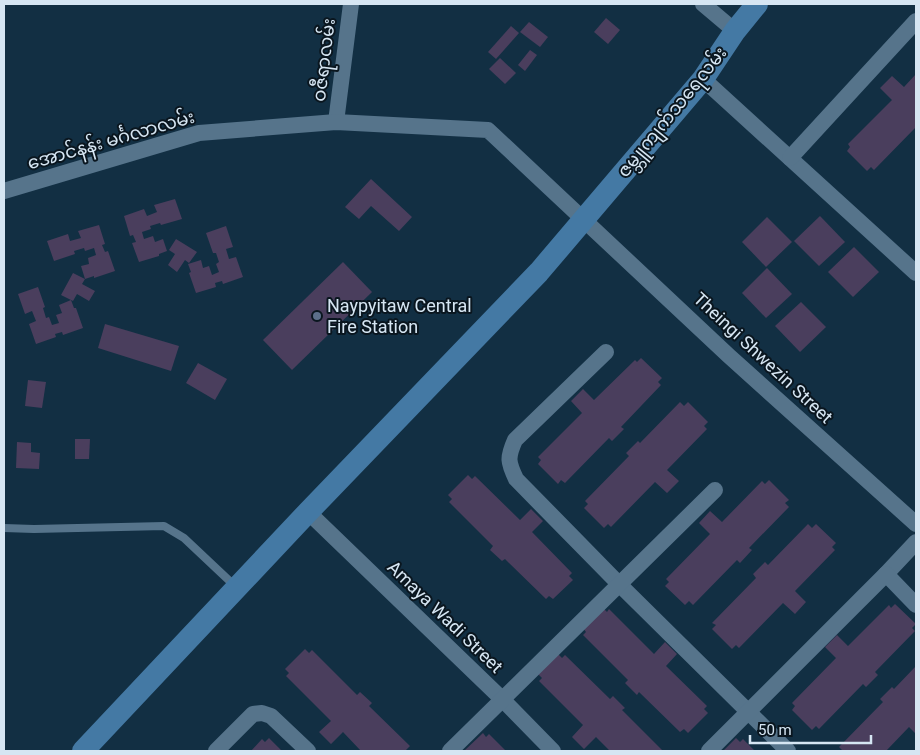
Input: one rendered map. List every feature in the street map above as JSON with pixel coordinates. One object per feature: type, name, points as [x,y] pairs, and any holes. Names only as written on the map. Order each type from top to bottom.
[{"type":"main road","name":"ဇမ္ဘူကျက်သရေလမ်း","points":[[83,751],[308,512],[539,272],[703,79],[735,31],[757,4]]},
{"type":"street","name":"ဝဇီရာလမ်း","points":[[336,122],[351,4]]},
{"type":"street","points":[[703,4],[735,31]]},
{"type":"street","points":[[790,158],[916,21]]},
{"type":"street","points":[[703,79],[916,273]]},
{"type":"street","name":"အောင်နန်း မင်္ဂလာလမ်း","points":[[4,191],[199,134],[336,122],[488,130],[584,218]]},
{"type":"street","name":"Theingi Shwezin Street","points":[[584,218],[729,356],[916,524]]},
{"type":"street","points":[[606,352],[515,440],[509,453],[509,463],[516,479],[788,751]]},
{"type":"street","points":[[450,751],[715,490]]},
{"type":"street","name":"Amaya Wadi Street","points":[[308,512],[502,699],[553,751]]},
{"type":"street","points":[[709,751],[916,542]]},
{"type":"street","points":[[886,574],[916,605]]},
{"type":"street","points":[[216,751],[253,714],[262,713],[272,716],[308,751]]},
{"type":"lane","points":[[4,528],[34,530],[164,526],[179,534],[236,588]]},
{"type":"building","points":[[606,18],[620,30],[608,44],[594,32]]},
{"type":"building","points":[[529,22],[548,37],[540,47],[520,32]]},
{"type":"building","points":[[511,26],[519,33],[496,59],[488,52]]},
{"type":"building","points":[[530,50],[537,55],[525,71],[518,65]]},
{"type":"building","points":[[500,58],[516,73],[505,84],[489,69]]},
{"type":"building","points":[[916,74],[916,127],[874,170],[871,167],[867,171],[847,151],[850,147],[848,144],[892,100],[880,88],[892,76],[904,87]]},
{"type":"building","points":[[371,179],[412,217],[399,231],[371,206],[359,219],[345,207]]},
{"type":"building","points":[[175,199],[182,219],[150,226],[151,229],[142,232],[144,239],[153,236],[155,242],[163,239],[167,251],[159,254],[159,256],[139,262],[132,243],[136,242],[133,235],[130,236],[124,216],[144,209],[147,216],[157,212],[154,205]]},
{"type":"building","points":[[820,216],[845,242],[819,266],[794,241]]},
{"type":"building","points":[[767,217],[792,242],[766,267],[742,242]]},
{"type":"building","points":[[99,225],[105,244],[102,245],[105,252],[108,251],[115,271],[85,279],[81,266],[89,264],[88,258],[96,255],[94,248],[85,251],[84,248],[74,251],[75,254],[54,261],[47,241],[68,234],[70,241],[81,238],[78,231]]},
{"type":"building","points":[[226,226],[233,247],[226,249],[229,259],[236,257],[243,277],[223,284],[222,281],[215,283],[216,287],[196,293],[188,264],[201,260],[203,268],[209,266],[212,275],[219,272],[216,264],[219,262],[216,253],[213,253],[206,233]]},
{"type":"building","points":[[176,239],[197,252],[189,263],[185,260],[177,272],[168,265],[175,254],[169,250]]},
{"type":"building","points":[[854,247],[879,272],[853,297],[828,272]]},
{"type":"building","name":"Naypyitaw Central Fire Station","points":[[343,262],[372,292],[292,370],[263,340]]},
{"type":"building","points":[[767,268],[792,294],[766,318],[742,293]]},
{"type":"building","points":[[73,273],[85,279],[82,284],[95,291],[89,301],[77,294],[73,301],[61,295]]},
{"type":"building","points":[[38,287],[45,307],[43,308],[46,318],[49,317],[52,325],[59,323],[56,315],[62,313],[59,305],[71,300],[83,328],[63,335],[62,332],[55,334],[56,337],[36,344],[29,324],[36,321],[32,311],[25,314],[18,294]]},
{"type":"building","points":[[801,302],[826,327],[800,352],[775,326]]},
{"type":"building","points":[[105,324],[179,346],[171,371],[98,348]]},
{"type":"building","points":[[641,358],[662,378],[658,382],[661,385],[621,427],[624,429],[612,441],[609,438],[565,483],[561,480],[558,484],[538,464],[541,460],[538,457],[582,413],[571,401],[583,389],[594,400],[635,360],[637,362]]},
{"type":"building","points":[[198,363],[227,379],[215,400],[186,383]]},
{"type":"building","points":[[28,380],[46,382],[42,408],[25,406]]},
{"type":"building","points":[[680,402],[684,406],[688,402],[708,422],[704,426],[707,429],[667,470],[679,481],[667,493],[655,482],[611,527],[608,524],[604,528],[584,508],[588,504],[585,501],[629,456],[626,453],[638,441],[640,443]]},
{"type":"building","points":[[75,439],[90,439],[89,459],[75,459]]},
{"type":"building","points":[[17,442],[31,443],[31,452],[40,453],[39,469],[16,468]]},
{"type":"building","points":[[468,475],[472,479],[475,476],[520,520],[531,509],[543,521],[532,532],[572,573],[569,576],[573,580],[553,599],[549,596],[546,599],[505,559],[502,561],[490,550],[493,546],[449,502],[452,499],[448,495]]},
{"type":"building","points":[[769,480],[789,500],[785,503],[789,507],[749,548],[752,550],[740,563],[737,560],[693,605],[689,601],[685,605],[665,586],[669,582],[666,579],[710,534],[699,523],[710,511],[722,522],[762,481],[765,484]]},
{"type":"building","points":[[808,524],[812,528],[816,524],[836,543],[832,547],[835,550],[795,591],[806,602],[795,614],[783,603],[739,648],[736,645],[732,649],[712,629],[716,625],[712,623],[756,578],[753,574],[765,562],[768,565]]},
{"type":"building","points":[[895,604],[916,624],[912,628],[915,631],[875,672],[878,675],[866,687],[863,684],[819,729],[816,726],[812,730],[792,710],[795,706],[792,703],[836,658],[825,647],[837,635],[848,646],[889,605],[891,608]]},
{"type":"building","points":[[603,608],[607,612],[609,609],[654,654],[665,642],[677,654],[666,666],[707,706],[704,709],[708,713],[688,733],[684,729],[680,732],[639,692],[637,695],[625,683],[628,680],[583,635],[586,632],[583,628]]},
{"type":"building","points":[[305,649],[309,653],[312,650],[357,695],[360,692],[372,703],[369,706],[410,746],[407,751],[361,751],[343,732],[331,744],[319,732],[331,721],[286,676],[289,673],[285,669]]},
{"type":"building","points":[[558,654],[562,658],[565,655],[610,699],[613,696],[625,708],[622,710],[663,751],[610,751],[596,737],[584,749],[572,737],[583,725],[539,681],[542,678],[538,674]]},
{"type":"building","points":[[916,666],[916,734],[909,727],[886,751],[840,751],[842,750],[839,747],[883,702],[880,699],[892,687],[894,689]]},
{"type":"building","points":[[483,733],[486,737],[489,734],[506,751],[464,751]]},
{"type":"building","points":[[269,738],[282,751],[251,751],[262,739],[265,742]]},
{"type":"building","points":[[736,738],[740,742],[743,739],[755,751],[723,751]]},
{"type":"place","name":"Naypyitaw Central Fire Station","points":[[317,316]]}]
